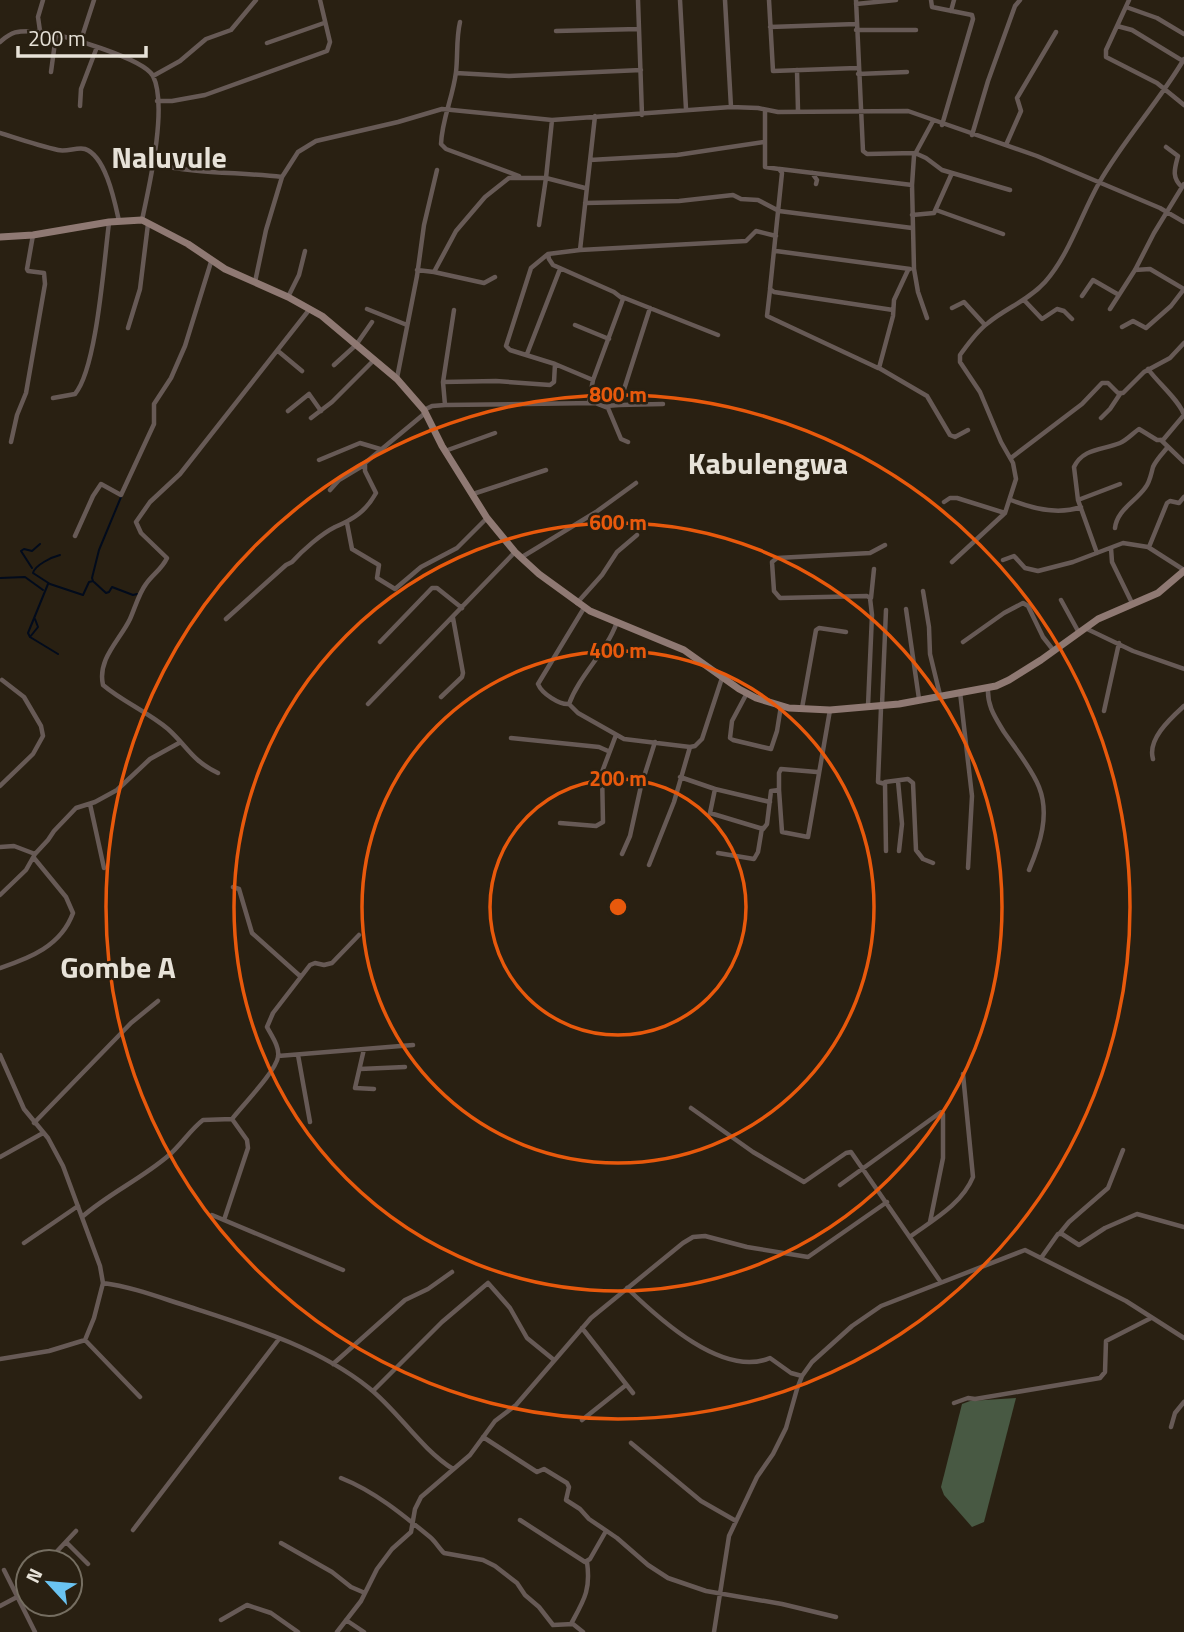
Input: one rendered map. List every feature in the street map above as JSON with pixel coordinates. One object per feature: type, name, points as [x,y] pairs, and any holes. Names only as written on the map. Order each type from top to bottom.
[{"type":"street","points":[[40,31],[38,24],[43,0]]},
{"type":"street","points":[[80,43],[94,0]]},
{"type":"street","points":[[153,76],[180,61],[206,39],[231,30],[256,0]]},
{"type":"street","points":[[157,101],[205,95],[324,52],[329,48],[330,42],[320,0]]},
{"type":"street","points":[[638,0],[642,114]]},
{"type":"street","points":[[680,0],[686,109]]},
{"type":"street","points":[[725,0],[731,107]]},
{"type":"street","points":[[769,0],[772,70],[907,72]]},
{"type":"street","points":[[897,0],[856,2],[863,151],[867,154],[915,153],[942,170],[1010,190]]},
{"type":"street","points":[[931,0],[932,7],[972,15],[973,19],[942,125]]},
{"type":"street","points":[[951,11],[954,0]]},
{"type":"street","points":[[972,135],[988,81],[1020,0]]},
{"type":"street","points":[[1129,0],[1106,50],[1107,57],[1157,83],[1184,105]]},
{"type":"street","points":[[1126,7],[1157,18],[1184,34]]},
{"type":"street","points":[[460,22],[456,74],[446,110],[441,141],[443,148],[519,177]]},
{"type":"street","points":[[267,43],[324,23]]},
{"type":"street","points":[[952,562],[1005,513],[1012,500],[1016,480],[1011,458],[1001,442],[980,392],[959,359],[962,352],[985,325],[1024,300],[1045,282],[1099,183],[1183,60],[1132,30],[1117,26]]},
{"type":"street","points":[[770,27],[916,30]]},
{"type":"street","points":[[556,31],[639,29]]},
{"type":"street","points":[[0,42],[18,30],[40,31],[97,47],[139,63],[153,76],[157,101],[157,135],[154,164],[148,182],[140,289],[128,328]]},
{"type":"street","points":[[1006,145],[1021,111],[1017,98],[1056,32]]},
{"type":"street","points":[[51,72],[56,35]]},
{"type":"street","points":[[80,106],[81,89],[97,47]]},
{"type":"street","points":[[456,74],[509,76],[641,70]]},
{"type":"street","points":[[797,70],[798,111]]},
{"type":"street","points":[[255,283],[266,230],[282,177],[298,152],[316,141],[398,122],[434,110],[552,120],[731,107],[798,111],[904,110],[1037,156],[1168,212],[1184,222]]},
{"type":"street","points":[[765,110],[765,167],[912,185]]},
{"type":"street","points":[[580,250],[595,116]]},
{"type":"street","points":[[539,225],[552,120]]},
{"type":"street","points":[[927,318],[911,269],[912,185],[915,153],[933,121]]},
{"type":"street","points":[[0,133],[53,149],[69,151],[82,148],[91,152],[107,178],[119,222]]},
{"type":"street","points":[[590,160],[677,155],[764,142]]},
{"type":"street","points":[[1110,309],[1183,185],[1176,181],[1174,173],[1178,156],[1166,147]]},
{"type":"street","points":[[154,164],[184,170],[282,177]]},
{"type":"street","points":[[779,169],[782,173],[776,251],[767,316],[880,369],[927,396],[950,435],[955,438],[968,430]]},
{"type":"street","points":[[397,379],[438,170]]},
{"type":"street","points":[[811,172],[817,180],[816,184]]},
{"type":"street","points":[[912,215],[933,213],[936,210],[952,173]]},
{"type":"street","points":[[434,272],[454,235],[475,206],[509,178],[545,178],[585,188]]},
{"type":"street","points":[[585,204],[679,201],[733,195],[741,200],[758,200],[779,211],[912,228]]},
{"type":"street","points":[[936,210],[1003,234]]},
{"type":"street","points":[[53,398],[75,394],[83,382],[94,339],[109,222]]},
{"type":"street","points":[[0,237],[33,235],[109,222],[145,222],[188,244],[212,262],[288,297],[333,324],[397,379],[424,412],[487,518],[518,555],[577,604],[684,650],[747,693],[781,706],[830,710],[920,700],[988,688],[1009,680],[1098,619],[1158,593],[1184,570],[1149,547],[1123,543],[1038,571],[1025,568],[1016,557],[1003,560]]},
{"type":"street","points":[[593,380],[555,364],[507,349],[506,343],[530,268],[548,254],[747,241],[756,231],[776,236]]},
{"type":"street","points":[[11,442],[17,415],[26,393],[45,284],[44,273],[27,269],[33,235]]},
{"type":"street","points":[[288,297],[299,275],[305,251]]},
{"type":"street","points":[[776,251],[911,269]]},
{"type":"street","points":[[548,254],[550,262],[560,269],[621,297],[718,335]]},
{"type":"street","points":[[75,536],[93,496],[102,484],[121,495],[154,424],[154,404],[171,378],[185,346],[212,262]]},
{"type":"street","points":[[527,354],[560,269]]},
{"type":"street","points":[[880,369],[894,299],[911,269]]},
{"type":"street","points":[[1122,327],[1133,321],[1146,328],[1171,306],[1184,289],[1150,269],[1135,270]]},
{"type":"street","points":[[417,270],[484,283],[495,277]]},
{"type":"street","points":[[1082,296],[1093,280],[1119,295]]},
{"type":"street","points":[[770,289],[774,292],[893,310]]},
{"type":"street","points":[[589,402],[593,380],[622,305],[621,297]]},
{"type":"street","points":[[1024,300],[1042,319],[1058,309],[1064,310],[1072,319]]},
{"type":"street","points":[[952,308],[964,302],[985,325]]},
{"type":"street","points":[[619,405],[650,308]]},
{"type":"street","points":[[367,309],[407,325]]},
{"type":"street","points":[[218,773],[195,761],[169,730],[109,690],[103,685],[102,678],[108,654],[131,617],[144,585],[164,565],[167,558],[141,533],[136,522],[150,502],[180,474],[309,310]]},
{"type":"street","points":[[444,405],[443,382],[454,310]]},
{"type":"street","points":[[334,365],[356,345],[372,322]]},
{"type":"street","points":[[575,325],[609,339]]},
{"type":"street","points":[[1101,418],[1119,394],[1148,369],[1170,358],[1184,343]]},
{"type":"street","points":[[278,351],[302,370]]},
{"type":"street","points":[[311,418],[375,359]]},
{"type":"street","points":[[443,382],[550,385],[554,382],[555,364]]},
{"type":"street","points":[[1148,369],[1184,412],[1183,418],[1161,440]]},
{"type":"street","points":[[1011,458],[1082,404],[1102,383],[1108,383],[1119,394]]},
{"type":"street","points":[[288,411],[309,394],[321,411]]},
{"type":"street","points":[[330,490],[432,406],[572,405],[589,402],[606,406],[663,404]]},
{"type":"street","points":[[606,406],[621,439],[628,442]]},
{"type":"street","points":[[1097,553],[1078,500],[1074,467],[1081,457],[1100,447],[1120,443],[1139,429],[1161,440],[1184,462]]},
{"type":"street","points":[[445,451],[495,433]]},
{"type":"street","points":[[319,460],[360,443],[380,449]]},
{"type":"street","points":[[1115,528],[1116,520],[1122,511],[1146,488],[1153,468],[1167,448]]},
{"type":"street","points":[[226,619],[286,565],[332,530],[358,515],[376,494],[363,465]]},
{"type":"street","points":[[473,494],[546,470]]},
{"type":"street","points":[[368,704],[452,617],[518,555],[596,512],[636,483]]},
{"type":"street","points":[[1078,500],[1119,484]]},
{"type":"street","points":[[1149,547],[1167,503],[1180,503],[1184,497]]},
{"type":"street","points":[[943,502],[957,498],[1005,513]]},
{"type":"street","points":[[1012,500],[1026,506],[1049,510],[1081,508]]},
{"type":"street","points":[[347,523],[352,549],[379,565],[377,579],[395,589],[421,567],[457,548],[487,518]]},
{"type":"street","points":[[577,604],[602,575],[617,552],[637,535]]},
{"type":"street","points":[[870,598],[780,598],[774,591],[772,562],[777,558],[870,553],[885,545]]},
{"type":"street","points":[[1111,548],[1112,562],[1133,604]]},
{"type":"street","points":[[874,569],[870,598],[875,706]]},
{"type":"street","points":[[380,642],[432,588],[442,592],[462,608]]},
{"type":"street","points":[[923,591],[930,654],[940,695]]},
{"type":"street","points":[[1061,600],[1081,629],[1184,669]]},
{"type":"street","points":[[963,642],[1023,603],[1028,606],[1043,637],[1054,651]]},
{"type":"street","points":[[569,704],[564,705],[543,692],[538,684],[584,608]]},
{"type":"street","points":[[906,609],[920,700]]},
{"type":"street","points":[[875,706],[886,610]]},
{"type":"street","points":[[441,697],[463,673],[452,617]]},
{"type":"street","points":[[569,704],[581,679],[608,643],[617,622]]},
{"type":"street","points":[[802,709],[816,630],[819,628],[846,632]]},
{"type":"street","points":[[1104,711],[1119,643]]},
{"type":"street","points":[[569,704],[578,713],[632,741],[690,747],[702,739],[722,678]]},
{"type":"street","points":[[0,786],[33,754],[43,736],[41,726],[23,697],[2,680]]},
{"type":"street","points":[[988,688],[987,696],[994,717],[1040,790],[1042,834],[1029,870]]},
{"type":"street","points":[[960,691],[972,796],[968,868]]},
{"type":"street","points":[[747,693],[732,722],[730,738],[733,740],[771,749],[778,731],[781,706]]},
{"type":"street","points":[[875,706],[881,708],[877,780],[910,780],[913,783],[916,850],[923,859],[933,863]]},
{"type":"street","points":[[1153,759],[1152,748],[1165,724],[1184,706]]},
{"type":"street","points":[[817,772],[781,769],[779,790],[782,832],[808,837],[817,772],[830,710]]},
{"type":"street","points":[[560,823],[596,826],[603,822],[602,772],[616,735]]},
{"type":"street","points":[[511,738],[601,747],[608,751]]},
{"type":"street","points":[[622,854],[630,836],[641,786],[655,742]]},
{"type":"street","points":[[0,895],[18,880],[76,808],[117,790],[150,759],[179,743]]},
{"type":"street","points":[[649,865],[674,802],[690,747]]},
{"type":"street","points":[[680,777],[715,789],[770,802]]},
{"type":"street","points":[[898,780],[902,824],[899,851]]},
{"type":"street","points":[[885,782],[886,851]]},
{"type":"street","points":[[715,789],[710,813],[762,828]]},
{"type":"street","points":[[718,853],[754,859],[758,852],[762,828],[767,824],[771,791],[779,790]]},
{"type":"street","points":[[90,804],[104,868]]},
{"type":"street","points":[[0,847],[14,846],[35,856],[66,897],[73,913],[46,950],[0,968]]},
{"type":"street","points":[[233,887],[239,889],[244,899],[252,933],[300,976]]},
{"type":"street","points":[[82,1217],[99,1202],[166,1158],[203,1120],[232,1119],[272,1069],[278,1056],[267,1024],[273,1013],[300,976],[313,964],[332,963],[359,935]]},
{"type":"street","points":[[34,1123],[131,1023],[158,1001]]},
{"type":"street","points":[[278,1056],[413,1045]]},
{"type":"street","points":[[364,1049],[355,1088],[374,1089]]},
{"type":"street","points":[[0,1055],[17,1096],[63,1166],[95,1249],[103,1283],[85,1340]]},
{"type":"street","points":[[298,1055],[310,1122]]},
{"type":"street","points":[[360,1069],[405,1067]]},
{"type":"street","points":[[911,1236],[955,1202],[973,1177],[963,1074]]},
{"type":"street","points":[[691,1108],[753,1152],[804,1182],[848,1152],[855,1156],[940,1281]]},
{"type":"street","points":[[840,1185],[938,1112],[942,1113],[943,1158],[930,1222]]},
{"type":"street","points":[[224,1220],[248,1148],[247,1140],[232,1119]]},
{"type":"street","points":[[0,1157],[43,1133]]},
{"type":"street","points":[[1041,1258],[1069,1222],[1108,1188],[1123,1150]]},
{"type":"street","points":[[337,1632],[365,1593],[377,1569],[392,1549],[407,1537],[421,1497],[470,1455],[495,1421],[516,1405],[591,1318],[683,1243],[693,1237],[705,1236],[747,1247],[808,1257],[887,1202]]},
{"type":"street","points":[[24,1242],[78,1206]]},
{"type":"street","points":[[1060,1233],[1079,1245],[1121,1219],[1140,1213],[1184,1227]]},
{"type":"street","points":[[212,1215],[343,1270]]},
{"type":"street","points":[[713,1632],[727,1542],[757,1477],[786,1428],[802,1376],[818,1355],[863,1318],[891,1301],[1020,1250],[1031,1251],[1135,1306],[1184,1338]]},
{"type":"street","points":[[333,1364],[405,1300],[428,1289],[452,1272]]},
{"type":"street","points":[[103,1283],[145,1292],[232,1319],[333,1364],[373,1391],[414,1435],[453,1469]]},
{"type":"street","points":[[373,1391],[442,1322],[487,1284],[510,1308],[527,1338],[554,1360]]},
{"type":"street","points":[[627,1288],[657,1316],[709,1352],[752,1364],[770,1358],[790,1373],[802,1376]]},
{"type":"street","points":[[954,1404],[968,1398],[1100,1378],[1105,1372],[1106,1341],[1151,1318]]},
{"type":"street","points":[[583,1328],[634,1393]]},
{"type":"street","points":[[133,1530],[279,1339]]},
{"type":"street","points":[[0,1359],[49,1351],[85,1340]]},
{"type":"street","points":[[85,1340],[141,1397]]},
{"type":"street","points":[[582,1420],[626,1385]]},
{"type":"street","points":[[1171,1427],[1175,1413],[1184,1402]]},
{"type":"street","points":[[483,1437],[537,1472],[544,1469],[567,1483],[569,1487],[566,1500],[668,1578],[695,1589],[782,1604],[836,1617]]},
{"type":"street","points":[[631,1443],[701,1501],[736,1521]]},
{"type":"street","points":[[341,1478],[369,1490],[432,1539],[444,1553],[483,1560],[495,1566],[517,1583],[554,1625],[571,1624],[583,1632]]},
{"type":"street","points":[[520,1520],[587,1562]]},
{"type":"street","points":[[60,1548],[76,1531]]},
{"type":"street","points":[[571,1624],[588,1590],[590,1580],[587,1562],[606,1531]]},
{"type":"street","points":[[66,1542],[88,1563]]},
{"type":"street","points":[[281,1543],[365,1593]]},
{"type":"street","points":[[4,1570],[14,1590]]},
{"type":"street","points":[[221,1620],[247,1605],[271,1613],[298,1632]]},
{"type":"street","points":[[346,1620],[364,1632]]},
{"type":"green space","points":[[1016,1398],[984,1522],[972,1527],[944,1495],[941,1487],[962,1404]]},
{"type":"waterway","points":[[60,555],[40,564],[33,573],[50,584],[83,595],[89,582],[93,581],[99,550],[121,497]]},
{"type":"waterway","points":[[32,568],[21,551],[32,551],[40,544]]},
{"type":"waterway","points":[[0,578],[25,577],[43,590]]},
{"type":"waterway","points":[[94,582],[106,593],[112,587],[137,594]]},
{"type":"waterway","points":[[30,637],[28,633],[48,584]]},
{"type":"waterway","points":[[35,619],[38,627],[30,637],[58,654]]},
{"type":"district","name":"Naluvule","points":[[169,158]]},
{"type":"district","name":"Kabulengwa","points":[[768,464]]},
{"type":"district","name":"Gombe A","points":[[118,968]]}]
